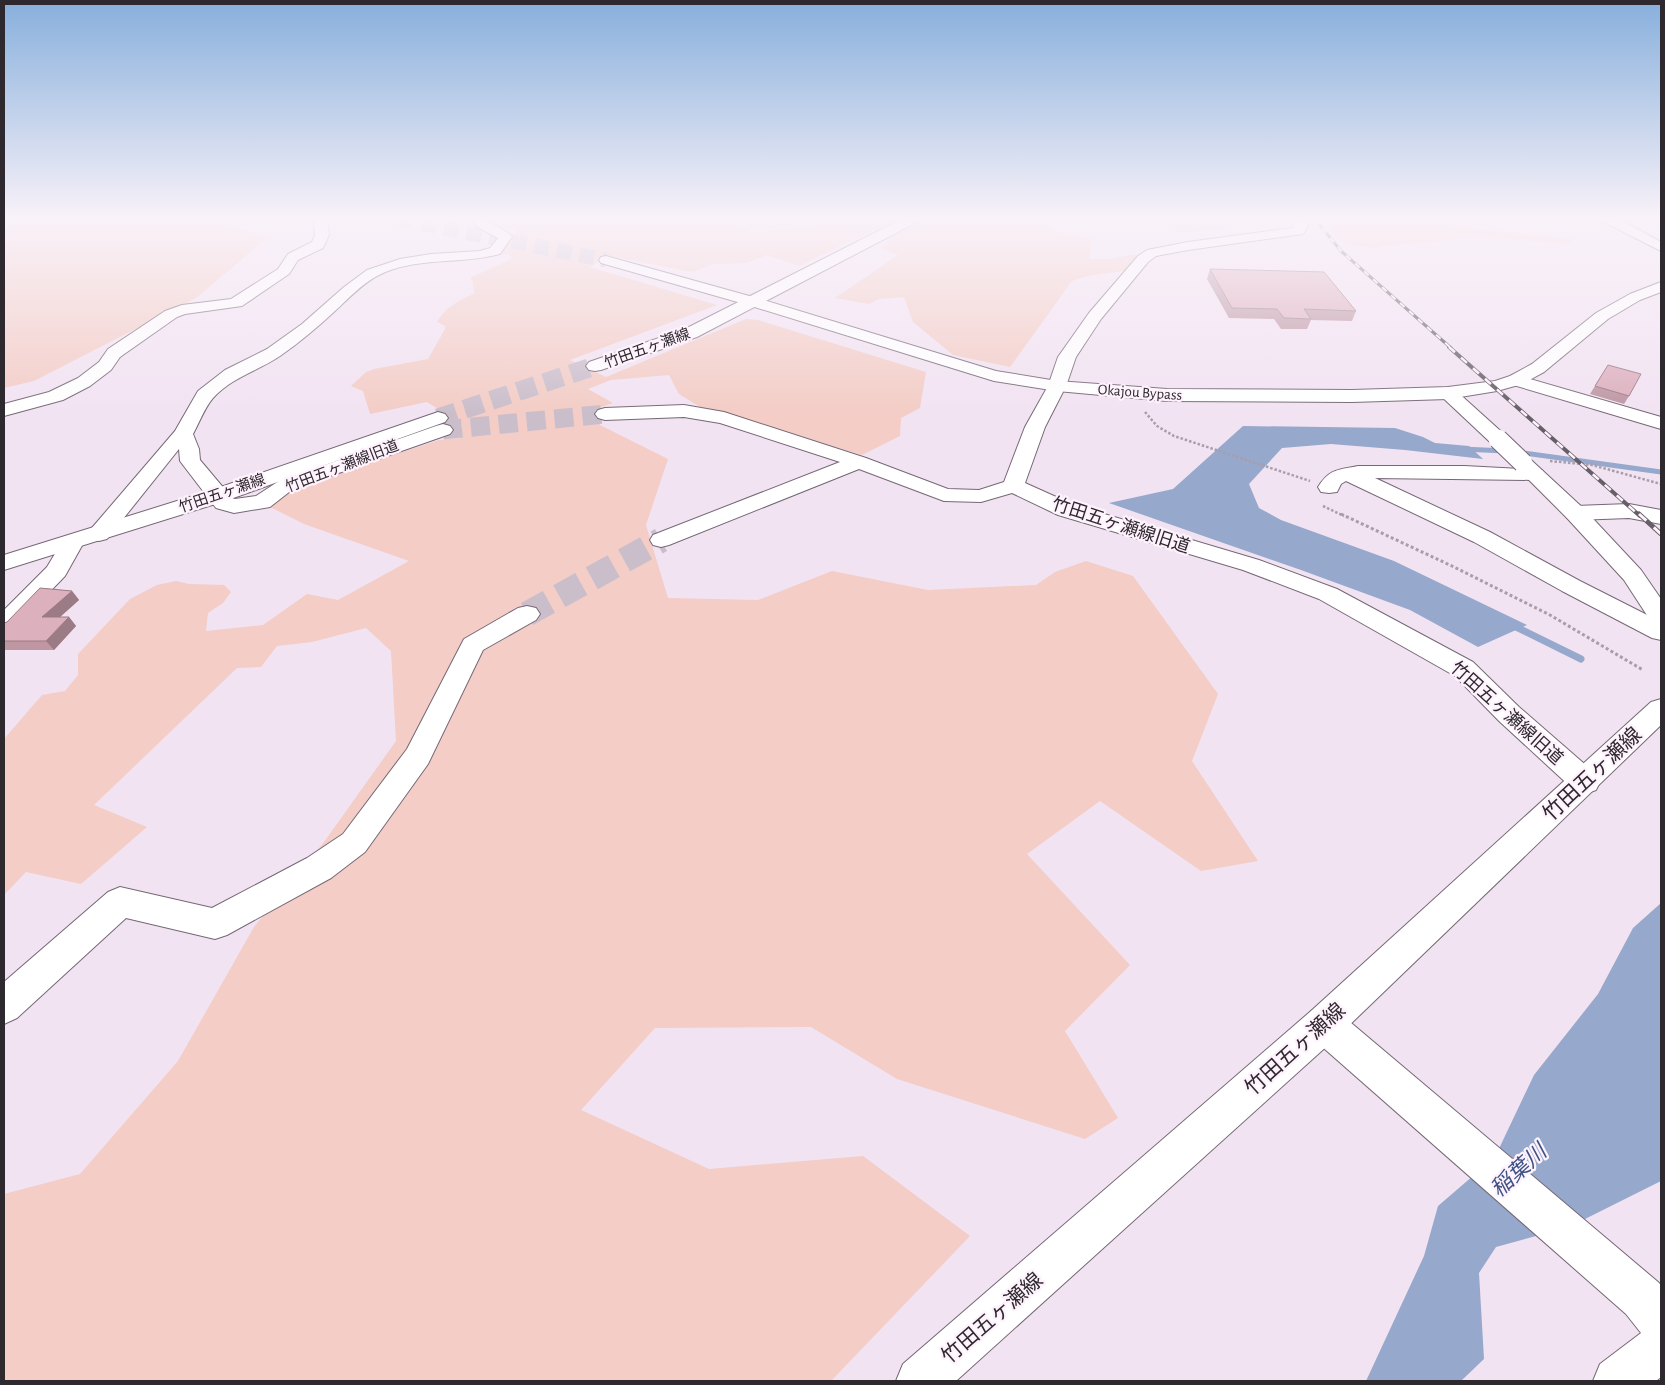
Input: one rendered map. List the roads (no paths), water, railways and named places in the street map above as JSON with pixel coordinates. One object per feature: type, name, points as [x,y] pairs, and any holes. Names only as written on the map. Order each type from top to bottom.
[{"type":"main road","points":[[4,410],[56,396],[84,382],[105,366],[114,353],[171,314],[182,310],[236,302],[264,284]]},
{"type":"main road","points":[[100,534],[170,447],[183,434],[206,395],[231,374],[272,353],[308,328],[358,284]]},
{"type":"main road","name":"Okajou Bypass","points":[[689,284],[994,376],[1056,386],[1167,395],[1352,396],[1448,393],[1476,390],[1516,380],[1538,368],[1602,316],[1635,298],[1661,287]]},
{"type":"main road","name":"竹田五ヶ瀬線","points":[[595,366],[691,333],[789,284]]},
{"type":"main road","points":[[605,414],[684,411],[716,416],[859,462],[944,495],[981,496],[1013,486],[1035,427],[1056,386],[1067,357],[1089,324],[1123,284]]},
{"type":"main road","points":[[1516,380],[1661,423]]},
{"type":"main road","points":[[1448,393],[1575,513],[1633,575],[1661,617]]},
{"type":"main road","name":"竹田五ヶ瀬線","points":[[4,563],[441,424]]},
{"type":"main road","points":[[183,434],[189,449],[190,461],[217,496]]},
{"type":"main road","points":[[661,540],[859,462]]},
{"type":"main road","points":[[1529,468],[1330,481],[1482,537],[1564,583],[1661,632]]},
{"type":"main road","name":"竹田五ヶ瀬線旧道","points":[[1013,486],[1066,510],[1251,565],[1328,594],[1464,669],[1509,714],[1584,782]]},
{"type":"main road","points":[[1575,513],[1629,511],[1661,517]]},
{"type":"main road","points":[[4,624],[57,571],[72,542]]},
{"type":"main road","points":[[4,1006],[120,902],[215,924],[320,868],[354,842],[418,756],[473,645],[526,614]]},
{"type":"main road","name":"竹田五ヶ瀬線","points":[[920,1381],[1324,1024],[1661,709]]},
{"type":"main road","points":[[1324,1024],[1652,1309]]},
{"type":"main road","points":[[1617,1381],[1661,1347]]},
{"type":"water","points":[[1243,426],[1395,428],[1435,443],[1469,446],[1483,459],[1331,444],[1282,448],[1249,484],[1259,508],[1281,520],[1394,561],[1527,625],[1478,647],[1410,610],[1109,503],[1173,489]]},
{"type":"water","name":"稲葉川","points":[[1661,903],[1661,1181],[1569,1227],[1496,1247],[1479,1273],[1484,1359],[1461,1381],[1366,1381],[1424,1256],[1438,1206],[1495,1157],[1534,1075],[1598,994],[1633,928]]},
{"type":"waterway","points":[[1462,449],[1506,451]]},
{"type":"waterway","points":[[1517,452],[1661,472]]},
{"type":"waterway","points":[[1512,625],[1581,659]]},
{"type":"tunnel","points":[[438,418],[595,366]]},
{"type":"tunnel","points":[[443,430],[605,414]]},
{"type":"tunnel","points":[[527,614],[661,540]]},
{"type":"railway","points":[[1378,284],[1451,348]]},
{"type":"railway","points":[[1449,347],[1640,516]]},
{"type":"railway","points":[[1639,514],[1661,534]]}]
